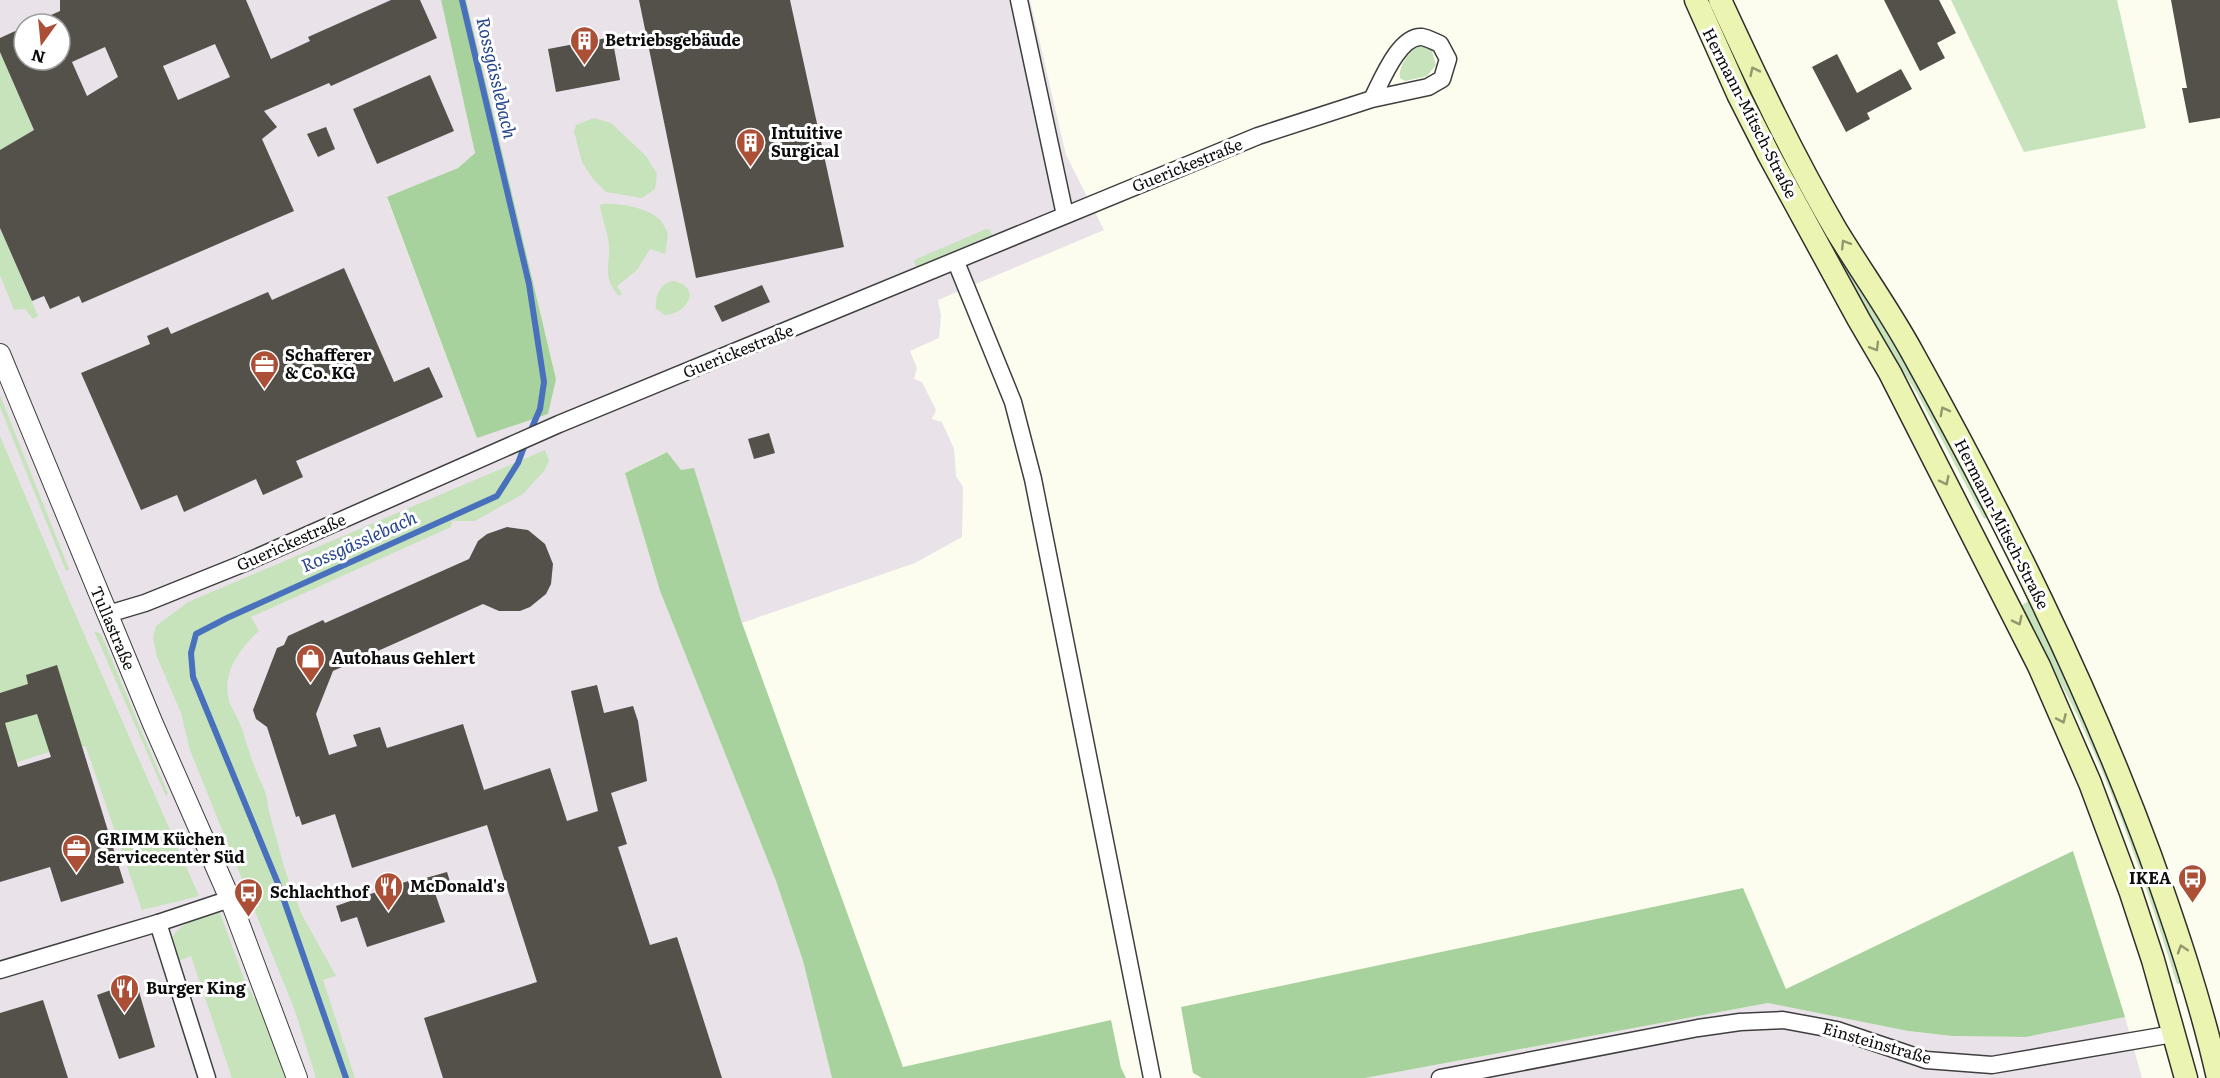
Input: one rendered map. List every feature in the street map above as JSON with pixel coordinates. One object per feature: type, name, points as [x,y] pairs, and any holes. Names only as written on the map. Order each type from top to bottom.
[{"type":"main road","name":"Hermann-Mitsch-Straße","points":[[1695,0],[1769,155],[1890,373],[2039,666],[2090,783],[2132,893],[2186,1078]]},
{"type":"main road","name":"Hermann-Mitsch-Straße","points":[[1720,0],[1762,88],[1836,229],[1910,349],[2022,563],[2094,714],[2161,887],[2206,1028],[2218,1078]]},
{"type":"main road","points":[[1995,578],[2022,563]]},
{"type":"main road","points":[[2173,1034],[2206,1028]]},
{"type":"street","points":[[1019,0],[1065,215]]},
{"type":"street","name":"Guerickestraße","points":[[108,614],[144,603],[242,564],[544,430],[1258,136],[1372,99],[1428,87],[1442,79],[1448,59],[1440,44],[1421,37],[1408,40],[1398,52],[1372,99]]},
{"type":"street","points":[[956,262],[1013,402],[1033,479],[1152,1078]]},
{"type":"street","name":"Tullastraße","points":[[0,354],[230,899],[297,1078]]},
{"type":"street","points":[[0,970],[230,899]]},
{"type":"street","points":[[158,923],[207,1078]]},
{"type":"street","name":"Einsteinstraße","points":[[1440,1078],[1698,1028],[1740,1022],[1783,1020],[1837,1030],[1926,1060],[1992,1065],[2173,1034]]},
{"type":"shaded area","points":[[0,0],[441,0],[475,153],[458,168],[387,198],[477,438],[556,379],[466,0],[1030,0],[1066,155],[1104,230],[938,300],[941,316],[939,338],[910,351],[917,368],[914,379],[922,382],[936,410],[932,419],[942,422],[954,449],[956,476],[963,487],[962,537],[915,563],[742,623],[725,569],[681,471],[666,452],[625,473],[660,591],[776,881],[803,961],[832,1078],[0,1078]]},
{"type":"shaded area","points":[[1768,1003],[1908,1031],[1952,1036],[2026,1037],[2125,1017],[2142,1078],[1365,1078]]},
{"type":"green space","points":[[441,0],[466,0],[556,379],[548,414],[477,438],[387,197],[458,168],[475,153]]},
{"type":"green space","points":[[1951,0],[2117,0],[2146,128],[2024,152]]},
{"type":"green space","points":[[1417,47],[1425,47],[1432,51],[1436,65],[1427,76],[1405,81],[1400,78],[1402,65]]},
{"type":"green space","points":[[0,52],[34,130],[0,150]]},
{"type":"green space","points":[[1744,73],[1906,361],[1988,517],[1984,519],[1917,393],[1857,299],[1740,76]]},
{"type":"green space","points":[[594,118],[611,123],[646,156],[657,174],[655,189],[642,198],[606,192],[593,179],[582,162],[574,131],[576,125]]},
{"type":"green space","points":[[601,204],[624,205],[649,212],[661,221],[668,234],[665,254],[650,249],[637,270],[617,286],[622,294],[619,296],[609,278],[609,246]]},
{"type":"green space","points":[[0,228],[38,316],[33,319],[25,309],[14,310],[0,275]]},
{"type":"green space","points":[[986,229],[990,230],[992,235],[916,267],[914,260]]},
{"type":"green space","points":[[674,281],[685,286],[690,296],[680,310],[665,315],[656,309],[656,299],[659,290],[665,284]]},
{"type":"green space","points":[[0,395],[69,569],[66,571],[0,407]]},
{"type":"green space","points":[[0,436],[199,896],[142,910],[86,747],[73,744],[0,768]]},
{"type":"green space","points":[[545,450],[549,461],[544,471],[523,494],[475,521],[452,521],[451,527],[251,617],[259,631],[233,663],[228,683],[230,704],[241,726],[266,794],[285,870],[301,913],[336,976],[323,980],[355,1078],[316,1078],[295,1011],[190,750],[181,713],[157,657],[153,638],[156,626],[188,602]]},
{"type":"green space","points":[[667,452],[681,470],[694,468],[742,623],[903,1067],[1111,1020],[1121,1068],[1126,1078],[832,1078],[803,961],[776,881],[660,591],[625,473]]},
{"type":"green space","points":[[2030,600],[2066,676],[2130,828],[2182,983],[2177,984],[2156,917],[2094,751],[2019,607]]},
{"type":"green space","points":[[94,631],[101,634],[168,794],[166,796]]},
{"type":"green space","points":[[2073,851],[2125,1017],[2026,1037],[1952,1036],[1908,1031],[1768,1003],[1365,1078],[1202,1078],[1193,1073],[1181,1007],[1743,888],[1786,989]]},
{"type":"green space","points":[[220,913],[244,979],[264,1016],[287,1078],[232,1078],[191,956],[176,962],[171,939],[175,933],[192,921]]},
{"type":"building","points":[[60,0],[246,0],[271,59],[310,41],[308,37],[391,0],[420,0],[437,38],[331,86],[329,83],[264,111],[277,127],[262,139],[294,211],[82,303],[79,296],[50,309],[44,296],[32,301],[0,228],[0,150],[34,130],[0,52],[0,38],[12,32],[12,72],[72,72],[72,62],[72,12],[58,12],[60,11]],"holes":[[[215,44],[230,77],[178,100],[163,66]],[[105,47],[118,77],[87,96],[72,62]]]},
{"type":"building","name":"Intuitive Surgical","points":[[639,0],[790,0],[844,247],[696,278]]},
{"type":"building","points":[[1884,0],[1939,0],[1956,33],[1937,43],[1945,58],[1920,71]]},
{"type":"building","points":[[2171,0],[2220,0],[2220,118],[2189,123],[2182,88],[2187,88]]},
{"type":"building","name":"Betriebsgebäude","points":[[612,37],[620,80],[556,92],[548,49]]},
{"type":"building","points":[[1837,54],[1857,93],[1901,69],[1912,89],[1867,113],[1870,119],[1846,132],[1812,67]]},
{"type":"building","points":[[430,75],[454,131],[377,164],[353,109]]},
{"type":"building","points":[[326,127],[335,149],[318,157],[307,134]]},
{"type":"building","name":"Schafferer & Co. KG","points":[[344,268],[394,382],[429,367],[443,397],[296,461],[303,477],[263,495],[256,479],[184,512],[177,495],[141,510],[81,373],[150,344],[147,336],[168,327],[171,334],[268,292],[272,300]]},
{"type":"building","points":[[762,285],[770,302],[722,322],[714,306]]},
{"type":"building","points":[[769,433],[775,453],[754,459],[748,439]]},
{"type":"building","points":[[507,527],[528,530],[545,544],[553,564],[551,584],[546,594],[530,607],[520,611],[499,611],[483,604],[333,671],[316,714],[329,755],[357,746],[353,735],[380,727],[387,748],[463,724],[484,790],[550,768],[567,821],[598,811],[571,691],[597,685],[604,713],[633,706],[638,721],[647,781],[611,793],[627,844],[618,847],[650,945],[677,937],[722,1078],[443,1078],[424,1018],[537,982],[487,825],[352,868],[335,814],[302,825],[299,816],[296,817],[267,727],[256,719],[253,710],[277,648],[284,645],[288,636],[323,620],[325,623],[469,559],[478,541],[487,534]]},
{"type":"building","points":[[57,665],[124,883],[61,902],[50,867],[0,882],[0,693],[28,684],[26,675]],"holes":[[[37,714],[51,757],[18,767],[5,723]]]},
{"type":"building","name":"McDonald's","points":[[447,872],[452,888],[435,893],[445,922],[367,947],[357,917],[341,922],[336,906],[414,879],[415,881]]},
{"type":"building","points":[[136,981],[155,1047],[119,1059],[97,995]]},
{"type":"building","points":[[43,1000],[68,1078],[0,1078],[0,1013]]},
{"type":"waterway","name":"Rossgässlebach","points":[[462,0],[529,284],[544,382],[540,409],[530,432]]},
{"type":"waterway","name":"Rossgässlebach","points":[[346,1078],[279,886],[193,677],[191,653],[196,634],[497,496],[518,463],[526,442]]},
{"type":"place","name":"Betriebsgebäude","points":[[584,66]]},
{"type":"place","name":"Intuitive Surgical","points":[[750,168]]},
{"type":"place","name":"Schafferer & Co. KG","points":[[264,390]]},
{"type":"place","name":"Autohaus Gehlert","points":[[311,684]]},
{"type":"place","name":"GRIMM Küchen Servicecenter Süd","points":[[76,874]]},
{"type":"place","name":"IKEA","points":[[2192,904]]},
{"type":"place","name":"McDonald's","points":[[389,912]]},
{"type":"place","name":"Schlachthof","points":[[249,918]]},
{"type":"place","name":"Burger King","points":[[125,1014]]}]
